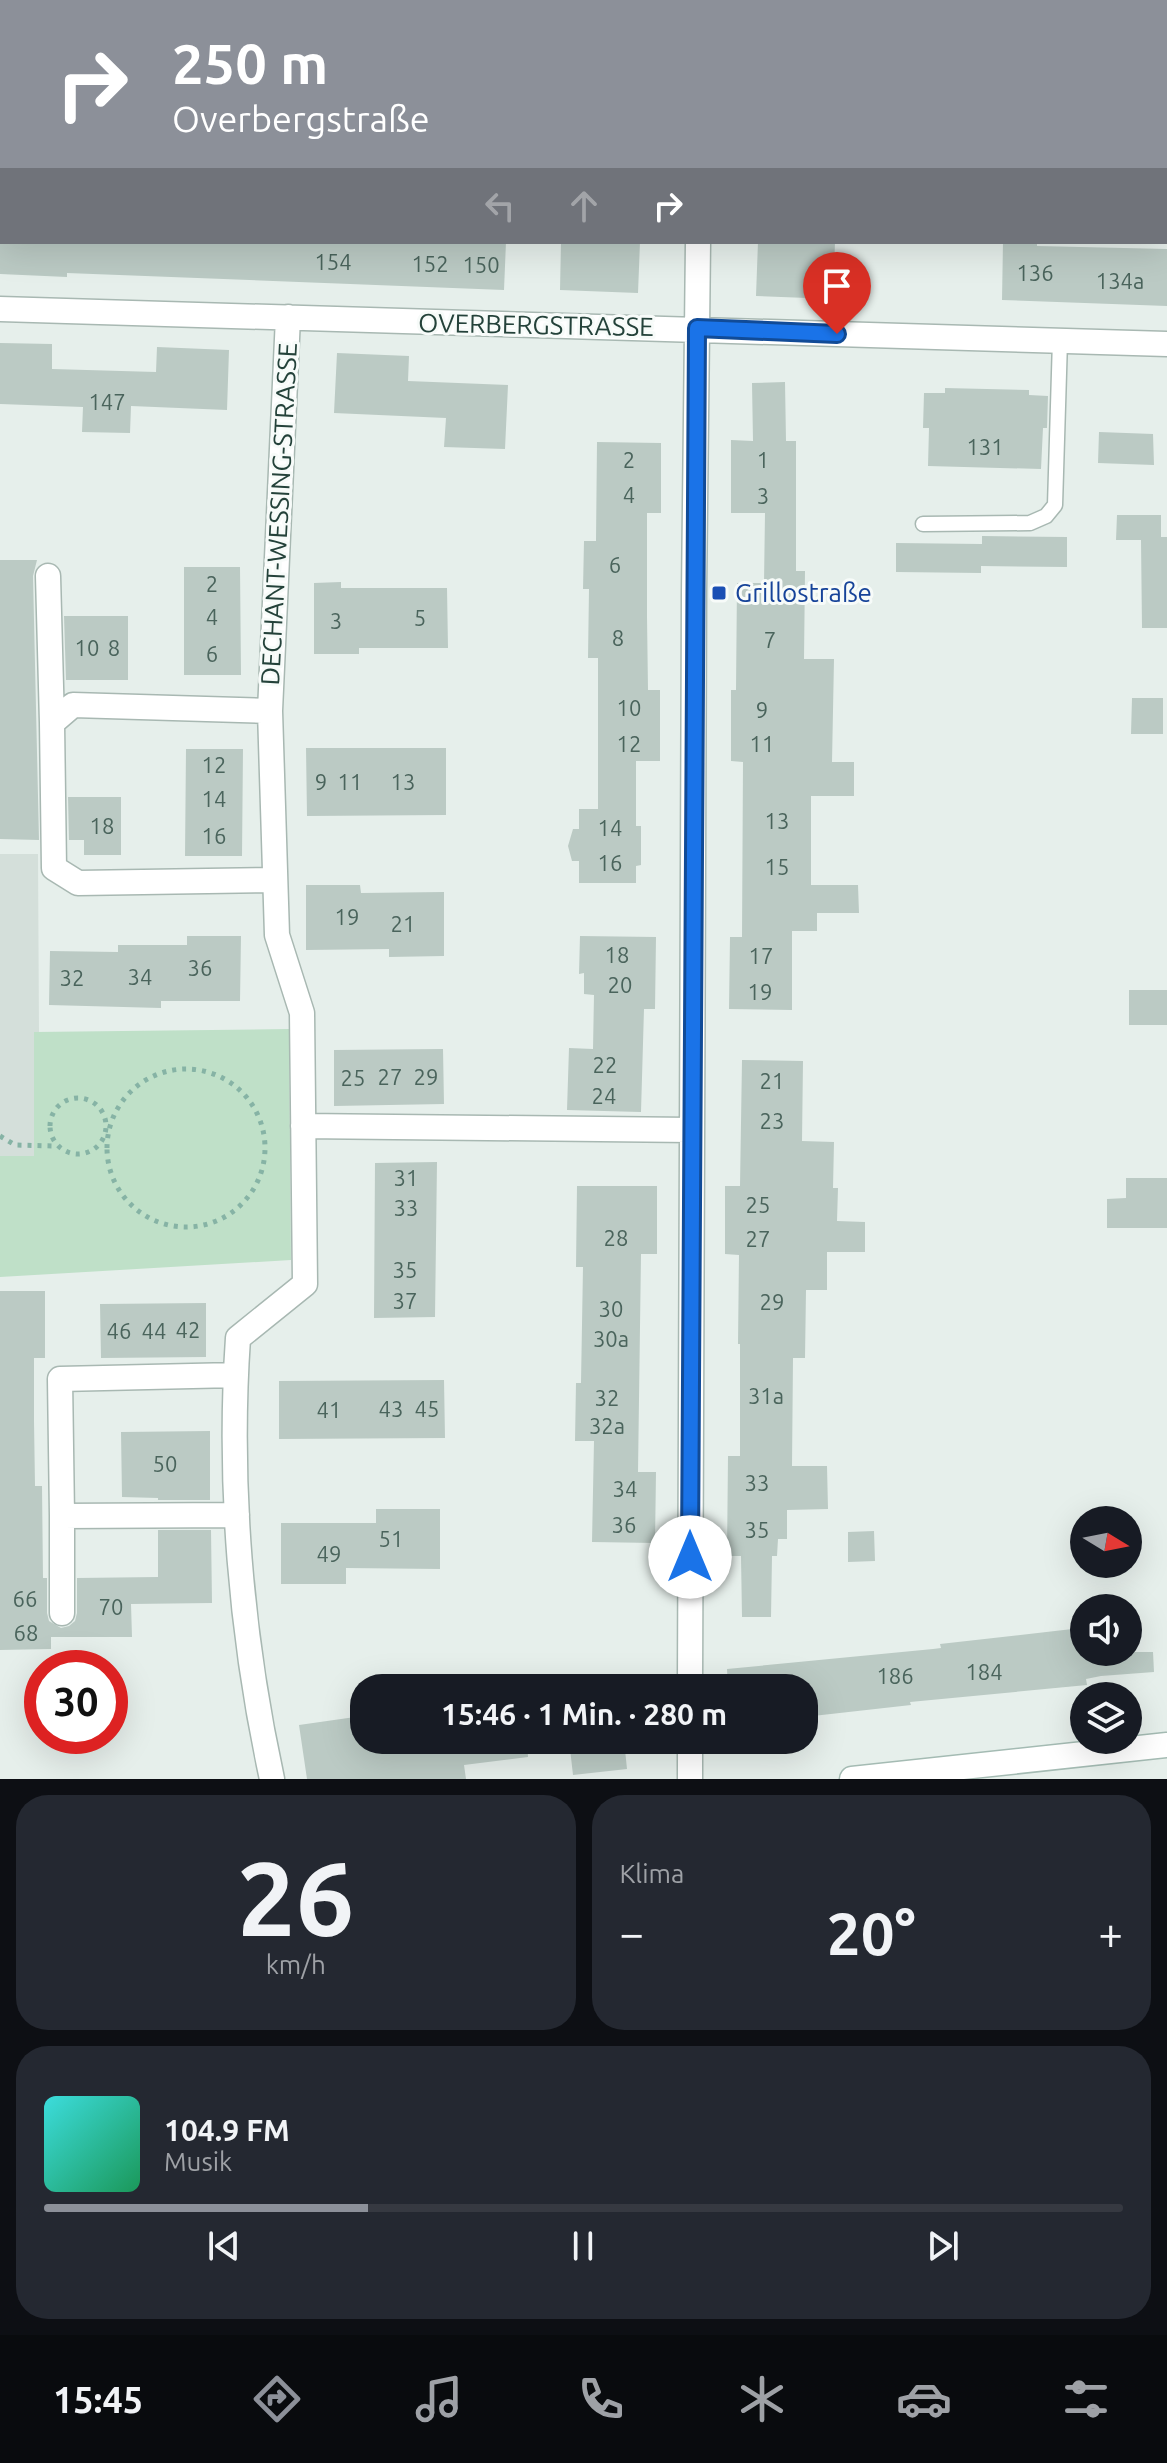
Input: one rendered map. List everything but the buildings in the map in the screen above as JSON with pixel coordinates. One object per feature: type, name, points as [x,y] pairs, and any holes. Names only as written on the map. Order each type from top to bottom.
[{"type":"street","points":[[690,1674],[698,244]]},
{"type":"street","name":"OVERBERGSTRASSE","points":[[0,309],[1167,344]]},
{"type":"street","name":"DECHANT-WESSING-STRASSE","points":[[272,1779],[255,1704],[237,1515],[236,1375],[238,1338],[305,1284],[302,1013],[277,935],[270,711],[288,317]]},
{"type":"street","points":[[48,576],[54,868],[78,883],[274,880]]},
{"type":"street","name":"DECHANT-WESSING-STRASSE","points":[[52,723],[73,705],[270,711]]},
{"type":"street","points":[[303,1126],[691,1130]]},
{"type":"street","points":[[62,1613],[60,1379],[236,1375]]},
{"type":"street","points":[[62,1516],[237,1515]]},
{"type":"street","points":[[852,1779],[1167,1745]]},
{"type":"street","points":[[690,1754],[690,1779]]},
{"type":"lane","points":[[923,524],[1030,523],[1046,516],[1055,505],[1060,340]]},
{"type":"path","points":[[108,1128],[103,1141],[93,1151],[80,1155],[67,1153],[57,1146],[50,1132],[51,1118],[58,1106],[69,1099],[83,1098],[96,1103],[104,1114],[108,1128],[107,1155],[116,1185],[135,1209],[163,1224],[194,1227],[223,1218],[247,1199],[262,1171],[265,1141],[257,1111],[238,1087],[211,1072],[180,1069],[150,1077],[126,1097],[108,1128]]},
{"type":"path","points":[[0,1136],[15,1145],[57,1146]]},
{"type":"shaded area","points":[[0,854],[38,854],[39,1032],[34,1033],[34,1157],[0,1156]]},
{"type":"green space","points":[[289,1029],[291,1260],[0,1277],[0,1156],[34,1156],[34,1032]]},
{"type":"place","name":"Grillostraße","points":[[719,593]]},
{"type":"route","points":[[690,1557],[697,328],[837,334]]}]
